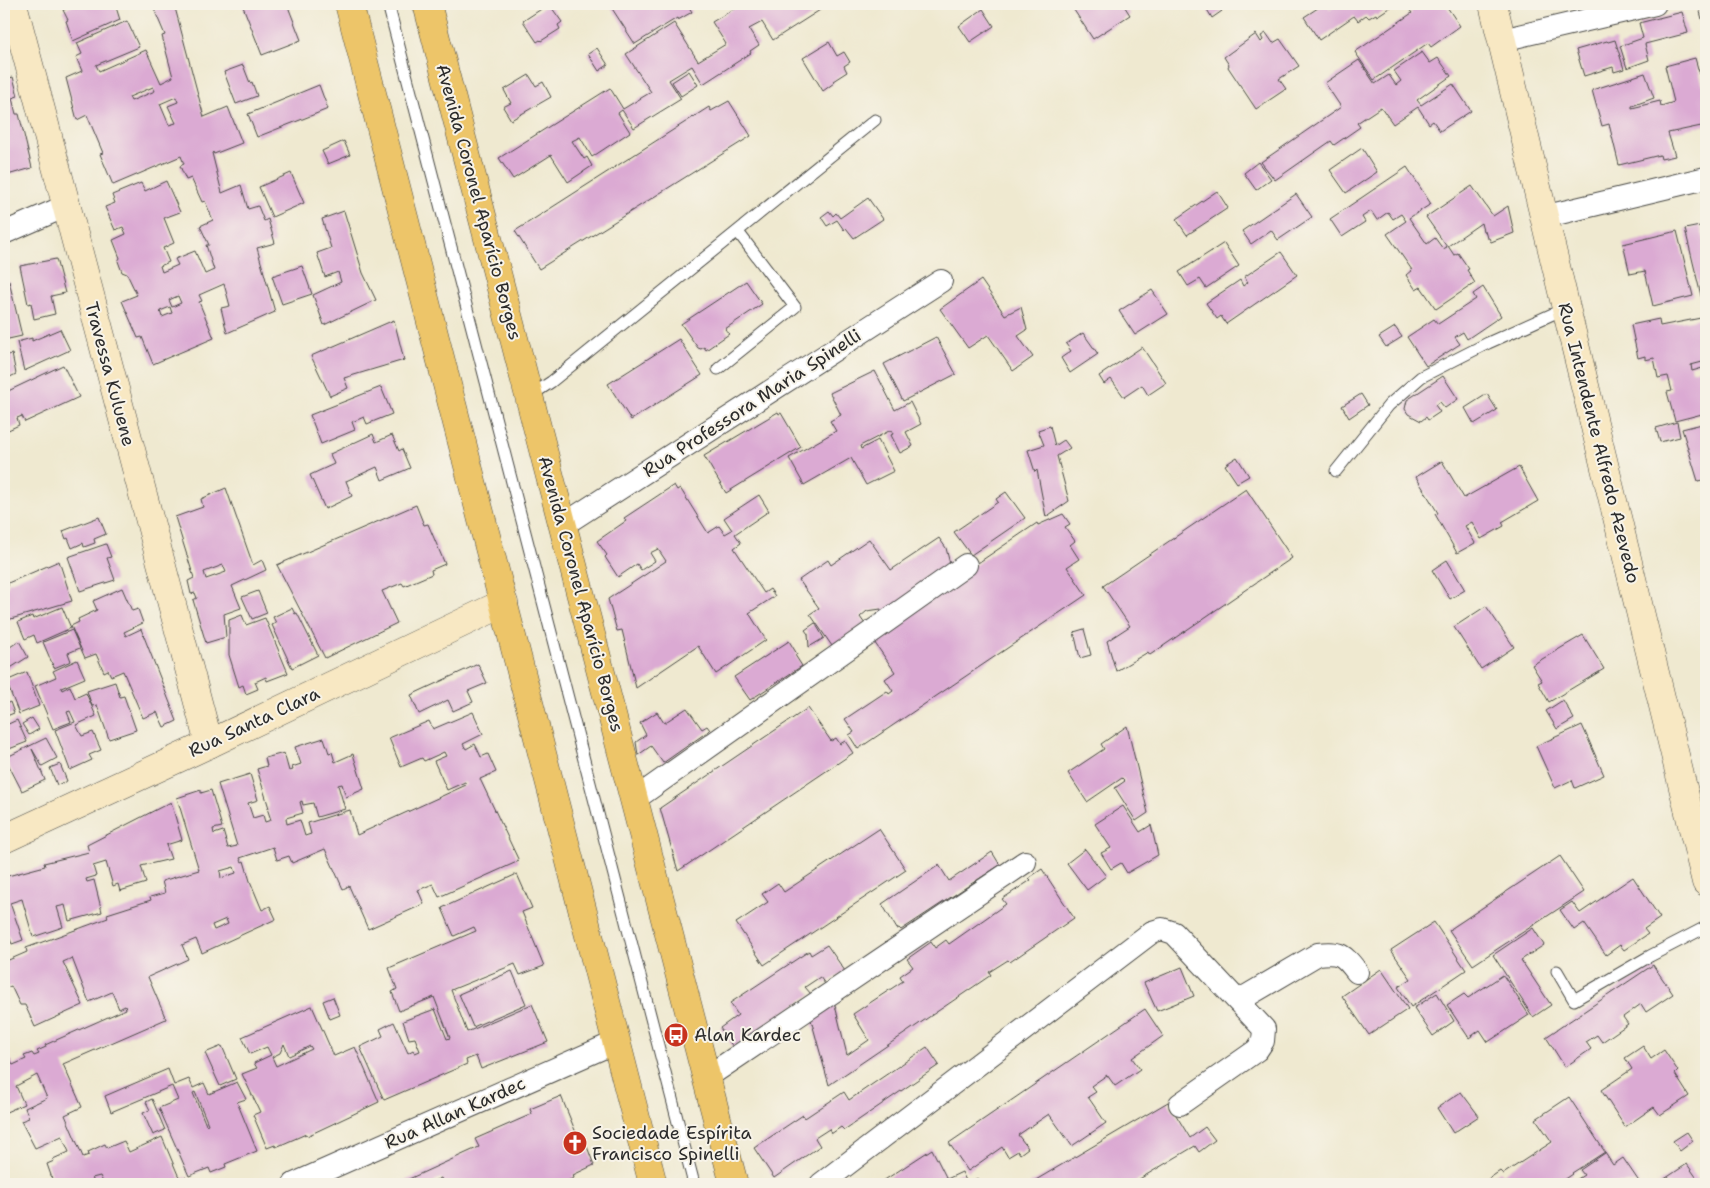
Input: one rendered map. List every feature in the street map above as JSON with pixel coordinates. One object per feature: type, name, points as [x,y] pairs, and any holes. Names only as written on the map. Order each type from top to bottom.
[{"type":"main road","points":[[349,4],[653,1184]]},
{"type":"main road","name":"Avenida Coronel Aparício Borges","points":[[428,4],[734,1184]]},
{"type":"street","name":"Travessa Kuluene","points":[[12,4],[209,744]]},
{"type":"street","name":"Rua Intendente Alfredo Azevedo","points":[[1494,4],[1566,308],[1698,813],[1706,882]]},
{"type":"street","points":[[1502,40],[1655,4]]},
{"type":"street","points":[[1544,217],[1706,178]]},
{"type":"street","points":[[4,233],[66,206]]},
{"type":"street","name":"Rua Professora Maria Spinelli","points":[[564,525],[940,281]]},
{"type":"street","points":[[635,799],[966,564]]},
{"type":"street","name":"Rua Santa Clara","points":[[4,839],[209,744],[504,603]]},
{"type":"street","points":[[707,1077],[1025,862]]},
{"type":"street","points":[[821,1184],[1152,932],[1162,929],[1174,933],[1264,1029],[1263,1041],[1257,1050],[1180,1104]]},
{"type":"street","points":[[1238,1002],[1318,954],[1332,952],[1345,956],[1357,972]]},
{"type":"street","name":"Rua Allan Kardec","points":[[294,1184],[616,1042]]},
{"type":"lane","points":[[388,4],[694,1184]]},
{"type":"lane","points":[[530,396],[551,382],[875,120]]},
{"type":"lane","points":[[718,370],[795,307],[738,232]]},
{"type":"lane","points":[[1336,471],[1389,406],[1421,377],[1488,343],[1566,308]]},
{"type":"lane","points":[[1557,972],[1574,1000],[1650,956],[1706,927]]},
{"type":"building","points":[[77,4],[115,4],[120,20],[73,41],[66,21],[68,20],[63,10]]},
{"type":"building","points":[[166,4],[174,4],[204,117],[228,107],[242,143],[214,154],[212,153],[222,193],[241,185],[248,209],[258,206],[264,221],[268,219],[275,243],[257,248],[275,312],[227,333],[221,308],[230,306],[224,284],[199,295],[202,301],[199,302],[214,338],[153,364],[142,337],[138,338],[122,301],[137,295],[127,274],[122,272],[118,261],[120,258],[113,240],[126,234],[123,227],[115,230],[105,207],[115,203],[112,195],[141,183],[145,191],[166,181],[180,212],[164,218],[174,243],[163,248],[169,262],[160,266],[162,272],[178,265],[175,259],[195,251],[205,274],[214,270],[206,245],[209,245],[200,226],[213,220],[205,201],[202,202],[191,178],[186,180],[180,166],[184,164],[181,156],[113,185],[100,154],[103,153],[87,115],[77,120],[66,78],[82,71],[76,57],[82,54],[77,43],[127,21],[139,47],[96,65],[99,71],[146,50],[161,83],[173,77],[162,36],[165,35],[154,9]],"holes":[[[153,87],[155,91],[131,101],[129,97]],[[176,97],[178,102],[168,106],[176,123],[169,125],[160,104]],[[178,296],[181,303],[172,307],[169,300]],[[170,307],[172,313],[162,317],[160,311]]]},
{"type":"building","points":[[242,4],[287,4],[301,40],[262,55]]},
{"type":"building","points":[[549,4],[562,22],[558,25],[560,29],[537,42],[523,21]]},
{"type":"building","points":[[616,4],[687,4],[692,12],[678,20],[677,18],[635,44],[611,7]]},
{"type":"building","points":[[742,4],[816,4],[820,10],[773,40],[762,22],[749,29],[759,45],[750,51],[751,53],[703,84],[692,66],[669,80],[681,99],[634,128],[622,110],[618,113],[630,132],[592,157],[580,137],[572,141],[584,159],[587,157],[592,166],[568,182],[551,155],[513,179],[499,158],[610,88],[623,109],[651,92],[626,54],[674,23],[698,61],[726,44],[712,22]]},
{"type":"building","points":[[1070,4],[1123,4],[1130,15],[1093,39]]},
{"type":"building","points":[[1206,4],[1221,4],[1218,6],[1222,11],[1212,18],[1205,6]]},
{"type":"building","points":[[1327,4],[1330,9],[1336,4],[1395,4],[1377,16],[1376,14],[1369,18],[1366,15],[1358,21],[1354,16],[1319,40],[1304,17]]},
{"type":"building","points":[[1414,4],[1435,4],[1436,6],[1445,4],[1460,26],[1431,47],[1428,43],[1374,80],[1355,52],[1412,13],[1408,8]]},
{"type":"building","points":[[1706,6],[1706,18],[1702,19],[1699,8]]},
{"type":"building","points":[[983,9],[994,26],[970,42],[959,26]]},
{"type":"building","points":[[1682,12],[1688,33],[1645,44],[1649,60],[1627,68],[1620,46],[1643,38],[1639,23]]},
{"type":"building","points":[[1266,33],[1273,43],[1280,39],[1299,66],[1279,79],[1286,89],[1256,109],[1228,67],[1229,65],[1224,57],[1256,34],[1261,42],[1263,40],[1261,36]]},
{"type":"building","points":[[1615,40],[1624,69],[1614,72],[1613,67],[1584,76],[1576,50]]},
{"type":"building","points":[[829,42],[837,56],[844,52],[850,62],[844,66],[847,72],[833,81],[834,83],[823,91],[803,58]]},
{"type":"building","points":[[597,48],[608,65],[599,71],[588,54]]},
{"type":"building","points":[[1422,52],[1430,63],[1438,58],[1451,76],[1417,100],[1421,105],[1453,84],[1471,111],[1440,131],[1433,121],[1429,124],[1418,107],[1393,124],[1381,107],[1357,123],[1360,127],[1334,145],[1331,141],[1275,180],[1261,162],[1341,107],[1325,83],[1359,60],[1375,84],[1389,75],[1396,85],[1401,81],[1394,71]]},
{"type":"building","points":[[1695,58],[1706,97],[1706,125],[1668,133],[1675,156],[1661,159],[1660,155],[1619,165],[1609,124],[1602,126],[1592,90],[1645,73],[1654,98],[1632,106],[1632,108],[1660,101],[1661,106],[1674,102],[1665,66]]},
{"type":"building","points":[[243,65],[257,96],[236,104],[224,72]]},
{"type":"building","points":[[689,71],[698,85],[681,96],[672,82]]},
{"type":"building","points":[[4,73],[7,79],[13,77],[18,96],[12,98],[16,114],[19,114],[32,168],[4,176]]},
{"type":"building","points":[[529,75],[536,86],[543,82],[551,97],[511,120],[503,107],[511,103],[504,90]]},
{"type":"building","points":[[319,85],[328,109],[257,137],[248,114]]},
{"type":"building","points":[[729,101],[751,136],[539,269],[515,231],[709,107],[711,111]]},
{"type":"building","points":[[344,141],[350,155],[328,164],[322,151]]},
{"type":"building","points":[[1362,148],[1377,172],[1346,193],[1330,170]]},
{"type":"building","points":[[1258,162],[1271,179],[1256,190],[1244,173]]},
{"type":"building","points":[[1407,167],[1431,204],[1409,218],[1427,244],[1435,238],[1443,249],[1447,247],[1426,217],[1472,186],[1493,216],[1508,206],[1514,233],[1491,242],[1487,238],[1485,231],[1483,231],[1481,223],[1448,246],[1454,255],[1458,253],[1469,269],[1467,270],[1475,283],[1436,309],[1421,287],[1416,290],[1406,275],[1412,270],[1387,234],[1406,221],[1401,214],[1393,219],[1388,212],[1377,220],[1371,211],[1362,217],[1365,222],[1342,237],[1330,219]]},
{"type":"building","points":[[291,173],[304,203],[272,217],[259,187]]},
{"type":"building","points":[[1217,191],[1228,208],[1187,235],[1176,219]]},
{"type":"building","points":[[1296,194],[1312,217],[1278,240],[1271,230],[1251,244],[1242,231]]},
{"type":"building","points":[[868,198],[883,219],[854,238],[846,228],[844,230],[837,220],[827,226],[821,217],[829,211],[833,216],[836,213],[840,218]]},
{"type":"building","points":[[344,211],[363,273],[376,300],[324,325],[313,295],[341,282],[338,272],[325,277],[317,253],[331,248],[322,219]]},
{"type":"building","points":[[1700,226],[1706,242],[1706,303],[1703,304],[1685,229]]},
{"type":"building","points":[[1677,231],[1693,296],[1653,306],[1645,271],[1630,274],[1623,244]]},
{"type":"building","points":[[1224,243],[1239,266],[1206,288],[1200,279],[1188,286],[1179,272]]},
{"type":"building","points":[[1281,252],[1297,275],[1226,324],[1221,316],[1217,319],[1206,303],[1240,280],[1243,286],[1248,282],[1244,277]]},
{"type":"building","points":[[56,259],[65,293],[51,296],[55,314],[34,319],[31,303],[28,304],[20,266]]},
{"type":"building","points":[[302,266],[312,294],[282,304],[272,276]]},
{"type":"building","points":[[981,280],[1005,315],[1021,307],[1027,330],[1018,336],[1033,357],[1013,371],[988,335],[968,348],[940,309]]},
{"type":"building","points":[[9,281],[22,336],[4,340],[4,282]]},
{"type":"building","points":[[746,281],[762,304],[725,329],[729,334],[706,350],[704,347],[698,348],[681,324]]},
{"type":"building","points":[[1483,287],[1501,316],[1467,339],[1463,332],[1455,337],[1460,344],[1426,366],[1407,337],[1434,319],[1438,324],[1476,299],[1473,294]]},
{"type":"building","points":[[1152,290],[1168,314],[1135,335],[1119,311]]},
{"type":"building","points":[[1706,317],[1706,361],[1691,365],[1692,371],[1706,367],[1706,413],[1675,421],[1667,392],[1672,391],[1668,376],[1658,378],[1654,358],[1645,360],[1645,356],[1638,358],[1631,325],[1659,319],[1660,326]]},
{"type":"building","points":[[394,320],[404,360],[344,378],[348,388],[330,396],[311,356]]},
{"type":"building","points":[[1395,327],[1402,337],[1386,347],[1379,337]]},
{"type":"building","points":[[60,329],[70,350],[24,371],[17,342],[32,338],[32,341]]},
{"type":"building","points":[[1083,333],[1098,354],[1070,373],[1061,358],[1071,351],[1066,344]]},
{"type":"building","points":[[936,337],[956,374],[903,401],[884,364]]},
{"type":"building","points":[[679,339],[702,375],[631,420],[608,384]]},
{"type":"building","points":[[1142,347],[1166,383],[1148,395],[1142,385],[1124,397],[1111,379],[1104,384],[1099,376]]},
{"type":"building","points":[[12,354],[16,374],[4,380],[4,356]]},
{"type":"building","points":[[63,365],[79,397],[25,422],[22,416],[17,418],[19,425],[4,432],[4,393]]},
{"type":"building","points":[[875,371],[895,410],[910,402],[921,424],[906,432],[913,446],[900,453],[891,435],[893,434],[891,430],[860,446],[861,449],[878,440],[894,471],[866,485],[851,458],[804,485],[789,458],[836,431],[830,421],[841,415],[830,393]]},
{"type":"building","points":[[1443,376],[1458,399],[1445,408],[1440,402],[1435,405],[1440,412],[1428,420],[1426,417],[1421,421],[1408,414],[1405,409],[1407,400]]},
{"type":"building","points":[[381,387],[392,414],[367,424],[364,417],[352,422],[355,430],[321,444],[310,415]]},
{"type":"building","points":[[1361,394],[1368,405],[1349,418],[1342,406]]},
{"type":"building","points":[[1487,394],[1497,410],[1474,424],[1465,408]]},
{"type":"building","points":[[778,412],[779,414],[781,413],[801,447],[726,493],[704,456]]},
{"type":"building","points":[[1677,422],[1680,437],[1660,442],[1656,428]]},
{"type":"building","points":[[1706,423],[1706,479],[1698,481],[1682,429]]},
{"type":"building","points":[[1050,426],[1055,446],[1064,440],[1070,448],[1057,456],[1069,501],[1046,517],[1037,470],[1035,472],[1028,450],[1044,445],[1038,430]]},
{"type":"building","points":[[373,434],[376,442],[392,435],[399,451],[402,449],[410,468],[382,480],[377,467],[346,481],[352,496],[325,509],[310,475],[334,464],[330,454]]},
{"type":"building","points":[[1237,457],[1249,476],[1237,483],[1225,465]]},
{"type":"building","points":[[1442,461],[1464,498],[1519,467],[1538,501],[1502,522],[1504,526],[1481,539],[1472,522],[1465,526],[1475,543],[1457,553],[1435,514],[1438,513],[1416,477]]},
{"type":"building","points":[[674,485],[677,490],[680,488],[708,533],[719,526],[725,534],[732,530],[724,518],[759,495],[769,511],[735,534],[741,543],[734,548],[764,593],[770,589],[775,596],[749,613],[766,640],[716,674],[698,646],[636,688],[622,630],[617,631],[608,599],[666,561],[658,549],[650,553],[655,561],[641,570],[637,564],[618,577],[605,557],[607,555],[597,541],[626,521],[624,518]]},
{"type":"building","points":[[226,488],[253,565],[262,560],[266,570],[232,586],[241,608],[224,614],[226,637],[206,643],[193,600],[197,598],[195,593],[191,594],[188,581],[194,578],[175,517],[203,507],[201,499]],"holes":[[[223,565],[226,572],[206,579],[204,572]]]},
{"type":"building","points":[[1246,489],[1292,558],[1150,655],[1148,652],[1116,671],[1107,641],[1130,626],[1103,586]]},
{"type":"building","points":[[1006,492],[1025,518],[971,555],[954,532],[998,502],[996,499]]},
{"type":"building","points":[[416,505],[424,525],[428,524],[445,564],[431,570],[432,574],[404,586],[402,583],[382,591],[397,623],[325,658],[277,565]]},
{"type":"building","points":[[1063,514],[1070,524],[1065,527],[1075,541],[1070,545],[1079,559],[1067,567],[1086,595],[858,749],[849,735],[854,732],[845,719],[887,691],[889,694],[893,691],[885,679],[895,672],[870,636],[1037,523],[1038,525]]},
{"type":"building","points":[[99,517],[106,534],[94,539],[95,543],[84,547],[83,543],[72,548],[63,531]]},
{"type":"building","points":[[939,538],[946,548],[951,568],[882,615],[881,609],[867,611],[860,617],[865,624],[832,646],[810,614],[819,608],[799,580],[828,560],[831,565],[869,539],[891,570]]},
{"type":"building","points":[[106,544],[111,557],[107,558],[115,580],[80,591],[68,557]]},
{"type":"building","points":[[1447,560],[1465,590],[1450,599],[1432,570]]},
{"type":"building","points":[[59,561],[72,601],[4,621],[4,588],[8,586],[8,583]]},
{"type":"building","points":[[122,588],[132,611],[138,609],[143,623],[124,632],[126,636],[141,629],[177,721],[164,727],[157,712],[143,718],[123,671],[111,676],[108,670],[104,672],[96,654],[85,658],[71,626],[79,622],[78,619],[97,610],[93,601]]},
{"type":"building","points":[[258,591],[267,613],[252,619],[242,597]]},
{"type":"building","points":[[1486,606],[1514,647],[1481,669],[1454,627]]},
{"type":"building","points":[[62,607],[71,628],[37,643],[34,635],[25,639],[18,622],[32,616],[33,619]]},
{"type":"building","points":[[292,608],[295,614],[297,613],[318,655],[292,668],[272,625],[276,623],[273,617]]},
{"type":"building","points":[[242,615],[246,625],[265,618],[288,673],[267,681],[266,677],[255,682],[258,689],[246,694],[243,685],[239,687],[229,655],[229,620]]},
{"type":"building","points":[[815,623],[824,638],[809,647],[808,634],[805,630]]},
{"type":"building","points":[[1084,629],[1091,655],[1080,658],[1074,632]]},
{"type":"building","points":[[72,630],[80,648],[68,653],[71,661],[54,668],[43,642]]},
{"type":"building","points":[[1583,635],[1604,669],[1549,702],[1538,683],[1542,681],[1532,665]]},
{"type":"building","points":[[19,641],[28,657],[4,672],[4,651]]},
{"type":"building","points":[[789,641],[802,666],[750,700],[734,677]]},
{"type":"building","points":[[77,660],[85,678],[61,688],[62,690],[70,686],[75,698],[86,693],[96,716],[76,725],[82,736],[93,732],[101,750],[89,755],[92,760],[70,770],[55,730],[75,722],[70,711],[67,712],[71,722],[53,729],[35,686],[56,677],[53,671]]},
{"type":"building","points":[[478,664],[487,683],[468,691],[473,702],[453,711],[448,700],[419,714],[411,695]]},
{"type":"building","points":[[27,672],[39,706],[19,714],[6,681]]},
{"type":"building","points":[[115,682],[120,697],[124,696],[136,730],[109,739],[97,705],[92,706],[87,691]]},
{"type":"building","points":[[1563,700],[1574,719],[1557,729],[1546,711]]},
{"type":"building","points":[[10,702],[14,713],[4,717],[4,705]]},
{"type":"building","points":[[687,708],[702,729],[707,726],[710,730],[663,763],[651,746],[638,755],[636,742],[646,735],[640,723],[657,712],[664,723]]},
{"type":"building","points":[[808,708],[831,741],[836,738],[840,744],[845,741],[853,753],[678,871],[660,808]]},
{"type":"building","points":[[473,712],[483,734],[463,744],[466,749],[475,744],[481,757],[488,754],[496,772],[480,779],[519,861],[439,897],[433,884],[418,890],[424,904],[368,929],[349,886],[343,889],[325,849],[292,863],[289,856],[277,860],[273,847],[240,858],[242,862],[244,861],[262,910],[270,906],[276,919],[202,953],[196,939],[182,945],[188,959],[148,977],[166,1019],[63,1064],[82,1107],[65,1115],[83,1157],[89,1155],[88,1152],[105,1144],[107,1148],[124,1141],[129,1152],[162,1137],[178,1175],[181,1179],[186,1177],[189,1184],[174,1184],[174,1182],[155,1184],[152,1179],[143,1184],[99,1184],[103,1182],[100,1176],[92,1178],[95,1184],[54,1184],[47,1164],[54,1161],[53,1159],[69,1152],[62,1136],[35,1148],[21,1121],[29,1118],[25,1108],[47,1098],[37,1075],[16,1086],[24,1104],[4,1113],[4,1051],[6,1050],[13,1065],[26,1059],[24,1056],[32,1053],[34,1056],[39,1054],[37,1051],[46,1047],[45,1045],[126,1009],[125,1006],[119,1009],[112,992],[89,1002],[72,958],[63,962],[83,1005],[35,1027],[25,1005],[20,1005],[11,986],[4,989],[4,962],[27,952],[26,948],[108,918],[107,914],[151,900],[150,897],[165,893],[162,881],[199,870],[177,798],[201,790],[201,793],[211,790],[222,827],[213,829],[214,834],[223,831],[228,848],[237,846],[218,784],[250,774],[258,800],[248,803],[253,818],[263,815],[265,822],[271,820],[257,769],[267,766],[265,758],[284,753],[289,771],[293,770],[292,767],[301,764],[295,747],[324,738],[329,753],[332,752],[335,762],[353,754],[364,789],[346,797],[342,784],[338,785],[345,809],[317,817],[313,803],[303,805],[302,801],[300,802],[303,813],[286,818],[287,824],[300,820],[305,836],[311,834],[308,823],[350,810],[357,835],[466,785],[465,782],[447,790],[434,761],[446,756],[444,752],[424,761],[422,758],[401,767],[389,738],[429,721],[433,729]],"holes":[[[234,867],[236,873],[221,878],[220,871]],[[226,919],[228,924],[214,930],[212,925]]]},
{"type":"building","points":[[32,718],[39,729],[29,735],[22,724]]},
{"type":"building","points":[[17,720],[27,742],[4,751],[4,726]]},
{"type":"building","points":[[1582,725],[1604,775],[1575,788],[1572,780],[1555,788],[1536,746]]},
{"type":"building","points":[[1127,726],[1148,813],[1136,821],[1115,788],[1125,781],[1122,778],[1087,802],[1068,773],[1104,749],[1101,744]]},
{"type":"building","points":[[46,738],[57,758],[42,766],[32,749],[45,780],[22,791],[5,758]]},
{"type":"building","points":[[60,764],[67,781],[57,785],[50,768]]},
{"type":"building","points":[[171,802],[182,840],[166,845],[171,859],[141,866],[146,883],[120,891],[118,884],[113,886],[106,862],[93,866],[96,876],[86,879],[87,882],[94,880],[102,912],[69,921],[65,905],[57,907],[63,927],[33,937],[22,899],[10,903],[23,940],[12,944],[7,932],[4,934],[4,877],[45,866],[44,863],[89,852],[87,845]]},
{"type":"building","points":[[1123,806],[1140,832],[1151,825],[1158,855],[1127,873],[1121,863],[1111,869],[1101,853],[1111,848],[1095,824]]},
{"type":"building","points":[[879,829],[906,870],[764,965],[736,923],[768,902],[762,894],[778,883],[784,892]]},
{"type":"building","points":[[1085,849],[1106,876],[1087,890],[1067,863]]},
{"type":"building","points":[[992,852],[1000,865],[901,930],[897,929],[882,904],[939,865],[949,881]]},
{"type":"building","points":[[1560,856],[1584,892],[1473,965],[1449,930]]},
{"type":"building","points":[[1042,869],[1074,918],[1010,962],[1008,960],[989,972],[991,975],[829,1085],[810,1016],[834,1001],[847,1055],[869,1040],[853,1014],[903,981],[900,976],[913,967],[907,959],[931,942],[935,948],[946,940],[949,944],[1006,904],[1002,899],[1031,880],[1029,878]]},
{"type":"building","points":[[517,874],[532,908],[522,912],[544,966],[520,975],[515,964],[451,990],[467,1032],[532,1004],[548,1042],[481,1069],[476,1056],[466,1060],[467,1064],[384,1100],[360,1047],[383,1036],[380,1029],[394,1022],[408,1053],[413,1050],[415,1053],[420,1051],[415,1038],[409,1039],[403,1021],[435,1009],[447,1039],[450,1038],[434,997],[399,1011],[392,992],[397,989],[389,968],[476,931],[474,927],[454,936],[442,908]]},
{"type":"building","points":[[1633,877],[1660,918],[1644,929],[1648,934],[1624,950],[1620,945],[1606,955],[1584,923],[1574,930],[1560,910],[1572,902],[1580,913]]},
{"type":"building","points":[[1434,922],[1466,970],[1411,1007],[1398,987],[1411,979],[1391,950]]},
{"type":"building","points":[[1533,928],[1544,945],[1521,960],[1551,1005],[1533,1017],[1493,955]]},
{"type":"building","points":[[827,945],[845,971],[825,984],[820,977],[805,987],[811,994],[733,1047],[720,1028],[738,1015],[730,1003],[809,951],[811,955]]},
{"type":"building","points":[[1653,965],[1673,994],[1646,1012],[1641,1004],[1623,1017],[1628,1024],[1602,1042],[1597,1035],[1586,1042],[1591,1049],[1565,1067],[1546,1037]]},
{"type":"building","points":[[1182,967],[1194,996],[1157,1011],[1144,983]]},
{"type":"building","points":[[1381,969],[1408,1009],[1369,1035],[1342,996]]},
{"type":"building","points":[[512,971],[526,1004],[473,1027],[459,994]]},
{"type":"building","points":[[1503,975],[1529,1015],[1488,1042],[1480,1030],[1469,1038],[1447,1005],[1464,994],[1468,998]]},
{"type":"building","points":[[1437,993],[1454,1021],[1433,1036],[1414,1008]]},
{"type":"building","points":[[333,997],[340,1015],[330,1019],[323,1001]]},
{"type":"building","points":[[312,1006],[334,1056],[355,1047],[379,1102],[307,1136],[306,1134],[276,1147],[275,1145],[267,1148],[253,1115],[260,1112],[242,1074],[257,1068],[254,1063],[271,1055],[267,1047],[250,1054],[242,1037]],"holes":[[[284,1044],[289,1056],[310,1046],[312,1049],[276,1066],[272,1057],[280,1053]]]},
{"type":"building","points":[[1145,1009],[1163,1036],[1132,1058],[1140,1069],[1115,1086],[1107,1075],[1091,1086],[1096,1092],[1088,1097],[1106,1123],[1072,1146],[1049,1114],[1018,1135],[1028,1148],[1020,1154],[1018,1151],[1008,1157],[1002,1147],[968,1171],[949,1143]]},
{"type":"building","points":[[222,1046],[236,1079],[220,1086],[205,1053]]},
{"type":"building","points":[[1643,1046],[1651,1059],[1664,1050],[1678,1071],[1675,1074],[1689,1096],[1660,1115],[1654,1107],[1625,1127],[1601,1090],[1632,1069],[1625,1058]]},
{"type":"building","points":[[927,1047],[939,1065],[844,1130],[841,1127],[831,1134],[829,1129],[815,1138],[820,1146],[774,1178],[754,1148],[803,1115],[805,1118],[844,1092],[849,1100]]},
{"type":"building","points":[[168,1069],[174,1085],[189,1079],[193,1088],[204,1083],[209,1094],[237,1082],[246,1099],[237,1102],[257,1151],[225,1164],[226,1167],[211,1173],[209,1168],[189,1176],[159,1108],[178,1100],[172,1086],[111,1112],[105,1096]],"holes":[[[195,1092],[208,1124],[206,1125],[193,1093]]]},
{"type":"building","points":[[1461,1092],[1479,1116],[1453,1133],[1437,1108]]},
{"type":"building","points":[[561,1096],[581,1145],[586,1144],[594,1165],[573,1175],[574,1178],[560,1184],[443,1184],[441,1178],[434,1181],[435,1184],[398,1184],[479,1147],[475,1139],[532,1114],[530,1109]]},
{"type":"building","points":[[1569,1097],[1605,1152],[1558,1184],[1481,1184],[1500,1171],[1503,1174],[1552,1142],[1536,1119]]},
{"type":"building","points":[[152,1099],[165,1130],[153,1135],[143,1113],[150,1110],[146,1102]]},
{"type":"building","points":[[1168,1102],[1190,1138],[1205,1127],[1215,1140],[1199,1152],[1195,1146],[1131,1184],[1029,1184]]},
{"type":"building","points":[[1687,1132],[1693,1141],[1680,1151],[1673,1141]]},
{"type":"building","points":[[932,1149],[947,1179],[962,1172],[967,1183],[978,1178],[980,1184],[884,1184],[883,1181]]},
{"type":"building","points":[[1605,1153],[1613,1165],[1623,1158],[1640,1183],[1579,1184],[1576,1180],[1584,1175],[1580,1170]]},
{"type":"building","points":[[1687,1164],[1701,1184],[1657,1184]]},
{"type":"place","name":"Alan Kardec","points":[[676,1035]]},
{"type":"place","name":"Sociedade Espírita Francisco Spinelli","points":[[575,1143]]}]
